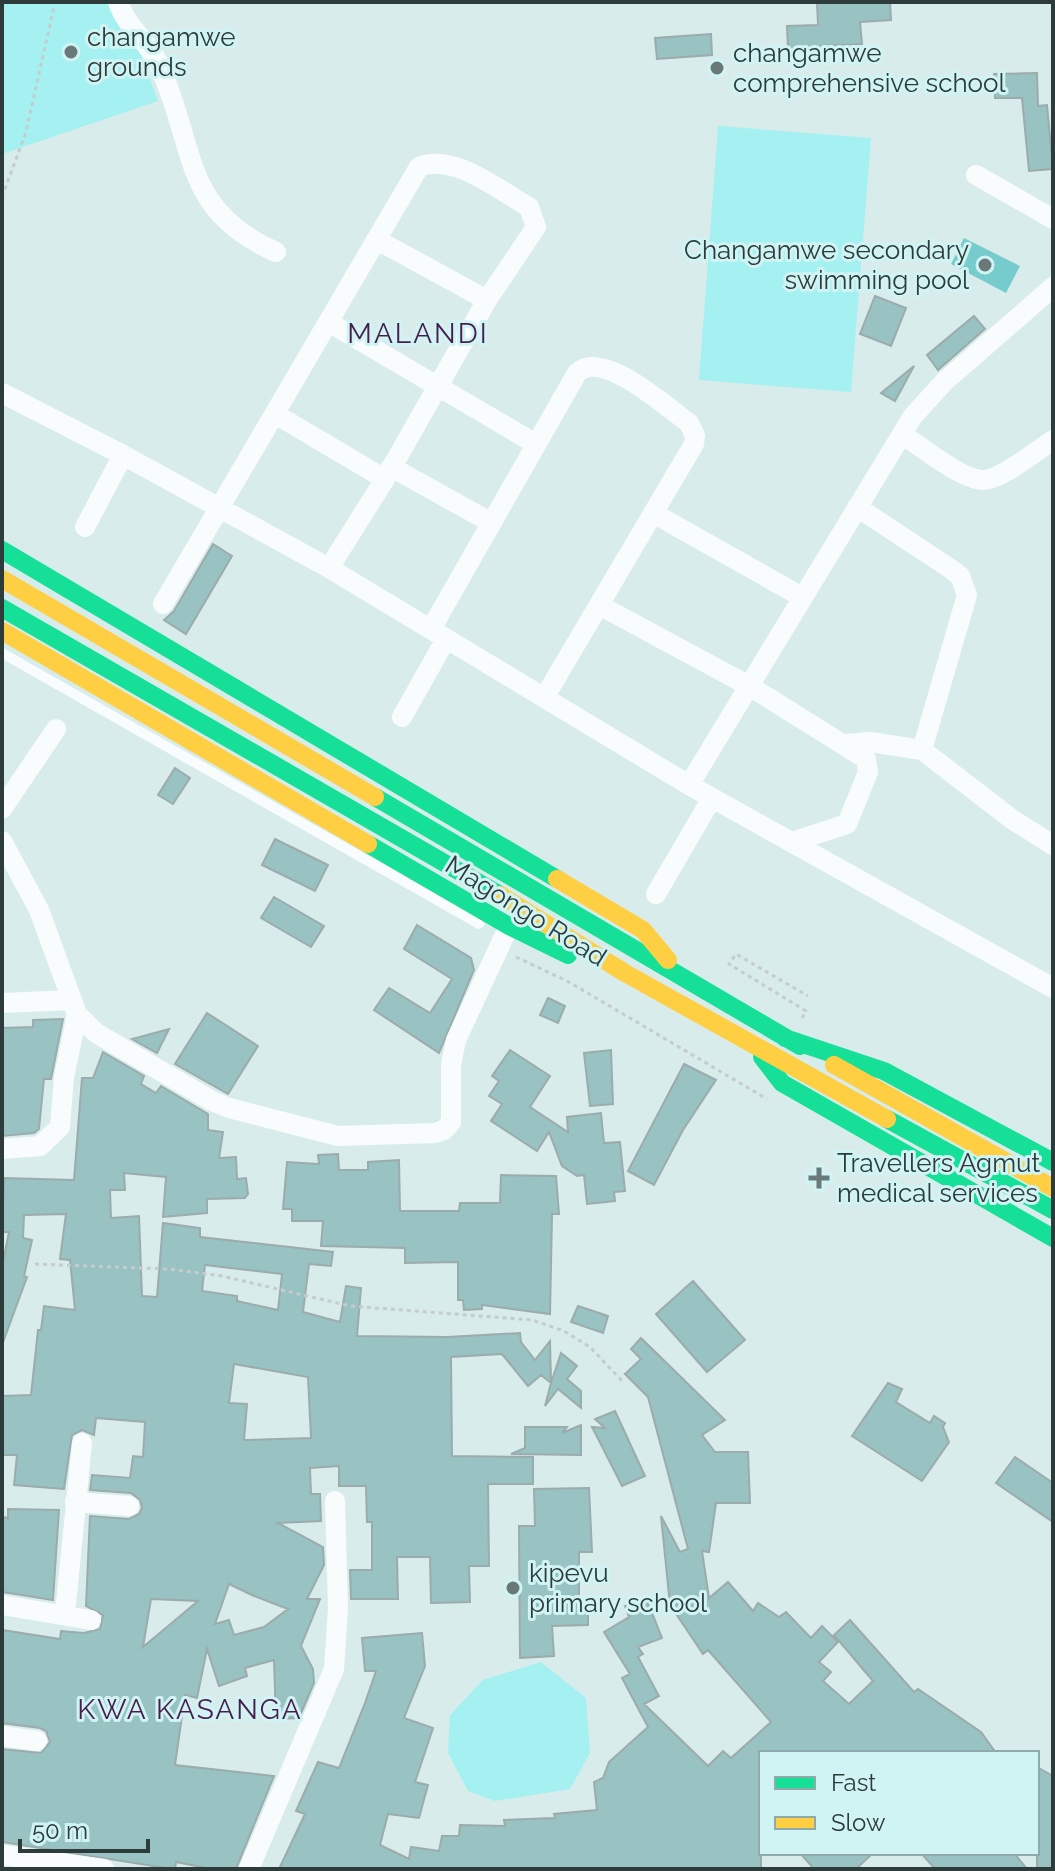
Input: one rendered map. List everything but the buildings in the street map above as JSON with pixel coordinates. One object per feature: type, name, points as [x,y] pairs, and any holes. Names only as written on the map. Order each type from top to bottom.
[{"type":"main road","points":[[2,550],[643,930],[683,976]]},
{"type":"main road","points":[[2,579],[785,1038],[1053,1188]]},
{"type":"main road","name":"Magongo Road","points":[[2,608],[435,855],[625,973],[1053,1210]]},
{"type":"main road","points":[[2,631],[506,931],[574,958],[625,973]]},
{"type":"main road","points":[[785,1038],[884,1071],[1053,1162]]},
{"type":"main road","points":[[752,1045],[782,1083],[1053,1238]]},
{"type":"street","points":[[118,2],[128,24],[159,64],[196,179],[226,223],[245,238],[276,252]]},
{"type":"street","points":[[163,604],[216,507],[330,323],[419,167],[431,162],[448,165],[529,207],[535,218],[532,236],[487,300],[435,386],[388,473],[329,568]]},
{"type":"street","points":[[976,175],[1053,219]]},
{"type":"street","points":[[377,240],[487,300]]},
{"type":"street","points":[[689,785],[923,402],[1053,287]]},
{"type":"street","points":[[330,323],[536,444]]},
{"type":"street","points":[[402,717],[492,523],[583,368],[593,365],[612,369],[689,423],[695,436],[544,698]]},
{"type":"street","points":[[2,393],[123,455],[329,568],[689,785],[1053,988]]},
{"type":"street","points":[[275,414],[492,523]]},
{"type":"street","points":[[902,434],[954,468],[983,480],[996,477],[1053,440]]},
{"type":"street","points":[[85,527],[123,455]]},
{"type":"street","points":[[857,507],[960,576],[967,595],[922,750]]},
{"type":"street","points":[[653,513],[802,597]]},
{"type":"street","points":[[599,605],[751,687],[863,755],[869,767],[850,820],[841,828],[792,842]]},
{"type":"street","points":[[2,809],[56,729]]},
{"type":"street","points":[[847,744],[870,742],[922,750],[1013,820],[1053,845]]},
{"type":"street","points":[[656,894],[712,798]]},
{"type":"street","points":[[2,841],[39,910],[74,1007],[96,1033],[212,1101],[338,1136],[435,1133],[444,1130],[451,1122],[451,1065],[456,1040],[506,931]]},
{"type":"street","points":[[2,1003],[74,1007]]},
{"type":"street","points":[[2,1149],[40,1146],[60,1127],[74,1007]]},
{"type":"street","points":[[65,1614],[82,1443]]},
{"type":"street","points":[[249,1869],[334,1669],[338,1609],[335,1501]]},
{"type":"street","points":[[75,1502],[129,1506]]},
{"type":"street","points":[[2,1605],[91,1620]]},
{"type":"street","points":[[2,1736],[37,1741]]},
{"type":"street","points":[[2,1855],[104,1869]]},
{"type":"lane","points":[[2,653],[506,931]]},
{"type":"path","points":[[2,197],[26,132],[55,2]]},
{"type":"path","points":[[806,1011],[729,964],[736,954],[808,996]]},
{"type":"path","points":[[35,1264],[169,1269],[222,1276],[350,1306],[532,1320],[564,1331],[590,1347],[624,1383]]},
{"type":"shaded area","name":"changamwe grounds","points":[[2,2],[122,2],[158,101],[2,154]]},
{"type":"shaded area","points":[[718,126],[871,138],[851,392],[699,380]]},
{"type":"shaded area","name":"Changamwe secondary swimming pool","points":[[964,238],[1020,266],[1006,293],[951,264]]},
{"type":"shaded area","points":[[541,1662],[586,1698],[590,1753],[570,1789],[495,1801],[468,1791],[448,1753],[450,1715],[483,1680]]},
{"type":"traffic: fast","points":[[2,550],[557,879]]},
{"type":"traffic: fast","points":[[2,608],[500,895]]},
{"type":"traffic: fast","points":[[375,797],[800,1046]]},
{"type":"traffic: fast","points":[[368,844],[509,926],[568,955]]},
{"type":"traffic: fast","points":[[785,1038],[884,1071],[1053,1162]]},
{"type":"traffic: fast","points":[[762,1057],[782,1083],[1053,1238]]},
{"type":"traffic: fast","points":[[887,1119],[1053,1210]]},
{"type":"traffic: slow","points":[[2,579],[375,797]]},
{"type":"traffic: slow","points":[[2,631],[368,844]]},
{"type":"traffic: slow","points":[[557,879],[643,930],[668,960]]},
{"type":"traffic: slow","points":[[500,895],[625,973],[887,1119]]},
{"type":"traffic: slow","points":[[834,1065],[1053,1188]]},
{"type":"place","name":"changamwe grounds","points":[[71,52]]},
{"type":"place","name":"changamwe comprehensive school","points":[[717,68]]},
{"type":"place","name":"Changamwe secondary swimming pool","points":[[985,265]]},
{"type":"place","name":"Travellers Agmut medical services","points":[[819,1178]]},
{"type":"place","name":"kipevu primary school","points":[[513,1588]]},
{"type":"district","name":"MALANDI","points":[[418,333]]},
{"type":"district","name":"KWA KASANGA","points":[[190,1709]]}]
